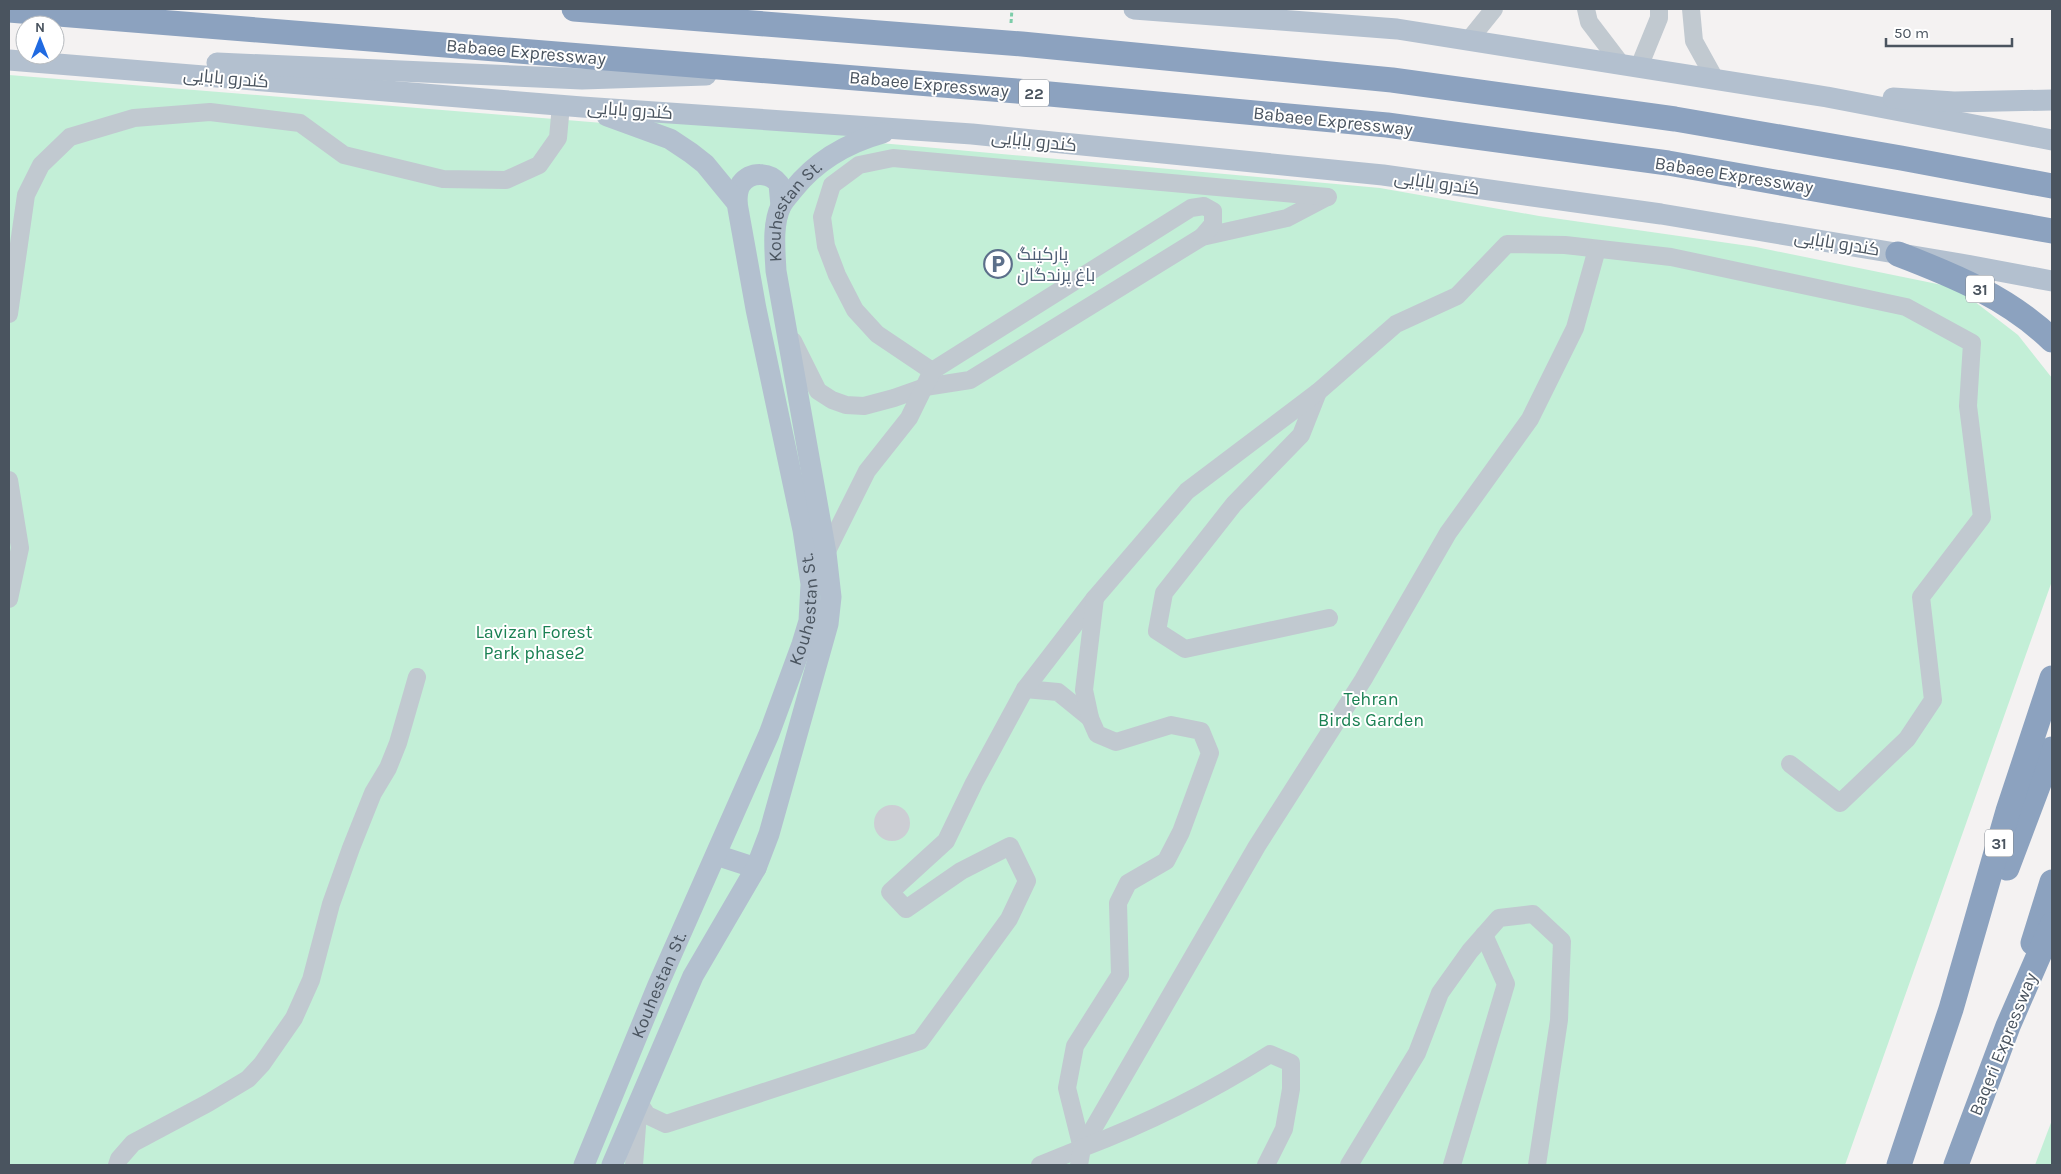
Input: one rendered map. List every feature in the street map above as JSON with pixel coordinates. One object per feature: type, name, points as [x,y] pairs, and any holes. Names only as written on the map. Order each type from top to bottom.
[{"type":"highway","points":[[574,9],[1022,44],[1392,80],[1675,119],[2052,186]]},
{"type":"highway","name":"Babaee Expressway","points":[[9,10],[1017,91],[1387,125],[1668,163],[2052,231]]},
{"type":"highway","name":"31","points":[[1898,254],[1942,271],[2002,300],[2034,322],[2052,340]]},
{"type":"highway","name":"31","points":[[1899,1165],[1951,1009],[2008,812],[2052,678]]},
{"type":"highway","points":[[1951,1009],[2052,749]]},
{"type":"highway","points":[[2008,1026],[2052,882]]},
{"type":"highway","name":"Baqeri Expressway","points":[[1956,1165],[2008,1026],[2052,925]]},
{"type":"main road","points":[[1134,9],[1397,29],[1827,97],[2052,140]]},
{"type":"main road","points":[[65,61],[156,60],[582,79],[788,73]]},
{"type":"main road","name":"کندرو بابایی","points":[[65,65],[582,107],[972,134],[1383,175],[1661,214],[2052,281]]},
{"type":"main road","points":[[1803,93],[1954,102],[2052,100]]},
{"type":"main road","name":"Kouhestan St.","points":[[582,107],[670,139],[705,164],[736,203],[756,309],[801,520],[811,584],[809,621],[769,734],[658,985],[584,1165]]},
{"type":"main road","name":"Kouhestan St.","points":[[612,1165],[693,976],[756,868],[769,834],[828,624],[831,598],[826,553],[776,271],[776,235],[781,206],[801,179],[828,156],[854,143],[893,130]]},
{"type":"main road","points":[[736,203],[738,190],[742,184],[752,177],[763,175],[769,176],[779,184],[781,206]]},
{"type":"main road","points":[[716,855],[756,868]]},
{"type":"street","points":[[1469,40],[1494,9]]},
{"type":"street","points":[[1586,9],[1589,22],[1630,65],[1659,18],[1659,9]]},
{"type":"street","points":[[1691,9],[1694,41],[1714,79]]},
{"type":"street","points":[[9,314],[26,195],[41,165],[70,137],[134,118],[210,112],[300,123],[344,155],[444,179],[506,180],[539,165],[558,138],[561,105]]},
{"type":"street","points":[[932,371],[878,334],[855,310],[837,275],[826,246],[822,217],[832,185],[859,165],[893,158],[1328,197],[1287,218],[1202,237]]},
{"type":"street","points":[[784,320],[818,391],[832,400],[846,405],[864,406],[925,387],[970,380],[1202,237],[1213,224],[1213,211],[1204,206],[1191,208],[932,371],[925,387],[909,418],[867,471],[826,553]]},
{"type":"street","points":[[638,1103],[647,1115],[666,1124],[920,1041],[1009,919],[1027,881],[1010,846],[961,871],[906,908],[890,892],[946,841],[974,783],[1026,689],[1095,598],[1187,492],[1318,392],[1396,324],[1457,296],[1507,244],[1565,245],[1671,257],[1906,307],[1972,343],[1968,406],[1982,517],[1921,597],[1933,700],[1907,739],[1840,803],[1790,764]]},
{"type":"street","points":[[1079,1165],[1082,1148],[1257,846],[1363,680],[1448,533],[1530,419],[1575,328],[1596,249]]},
{"type":"street","points":[[1318,392],[1301,435],[1234,504],[1164,593],[1157,631],[1185,649],[1329,618]]},
{"type":"street","points":[[9,480],[20,548],[9,600]]},
{"type":"street","points":[[1082,1148],[1067,1088],[1075,1046],[1120,976],[1118,903],[1128,883],[1166,860],[1181,832],[1210,753],[1201,731],[1170,725],[1116,742],[1097,734],[1090,718],[1084,690],[1095,598]]},
{"type":"street","points":[[117,1165],[119,1159],[133,1143],[208,1103],[248,1079],[262,1064],[294,1018],[311,980],[331,904],[351,848],[372,793],[388,768],[417,677]]},
{"type":"street","points":[[1026,689],[1058,692],[1090,718]]},
{"type":"street","points":[[1349,1165],[1417,1053],[1440,993],[1470,951],[1500,918],[1533,914],[1562,941],[1559,1020],[1537,1165]]},
{"type":"street","points":[[1452,1165],[1506,984],[1484,935]]},
{"type":"street","points":[[1040,1165],[1123,1132],[1175,1108],[1238,1074],[1270,1054],[1291,1062],[1291,1089],[1284,1129],[1266,1165]]},
{"type":"street","points":[[634,1165],[638,1103]]},
{"type":"green space","name":"Lavizan Forest Park phase2","points":[[9,75],[603,123],[620,116],[858,136],[847,140],[1380,188],[1539,216],[1756,247],[1957,288],[2018,335],[2052,378],[2052,581],[1845,1165],[9,1165]]},
{"type":"green space","points":[[2052,1120],[2052,1165],[2035,1165]]},
{"type":"building","points":[[892,805],[899,806],[905,810],[909,816],[909,830],[905,836],[899,840],[892,841],[885,840],[879,836],[875,830],[874,823],[875,816],[879,810],[885,806]]},
{"type":"place","name":"پارکینگ باغ پرندگان","points":[[998,264]]},
{"type":"park label","name":"Tehran Birds Garden","points":[[1371,710]]}]
